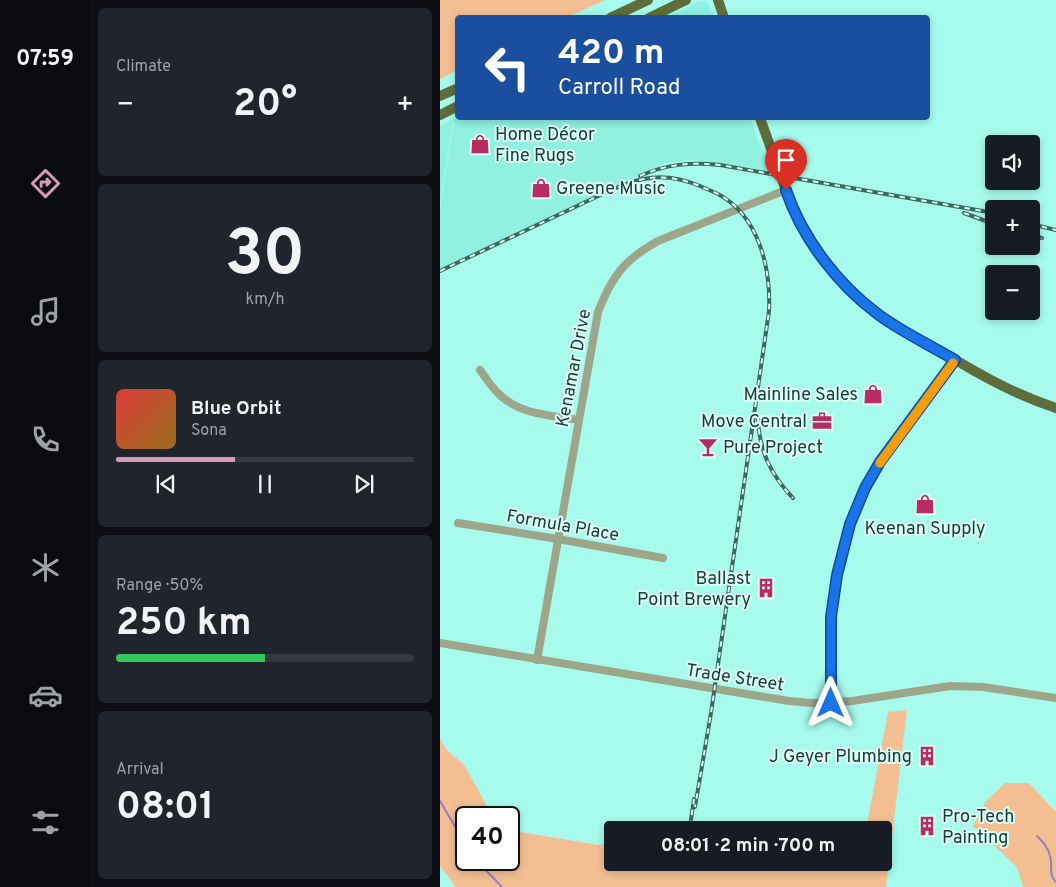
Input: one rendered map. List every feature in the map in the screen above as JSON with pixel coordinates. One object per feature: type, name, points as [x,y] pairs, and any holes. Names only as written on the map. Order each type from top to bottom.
[{"type":"main road","points":[[616,15],[648,0]]},
{"type":"main road","points":[[655,15],[686,0]]},
{"type":"main road","points":[[718,0],[723,15]]},
{"type":"main road","points":[[440,96],[455,89]]},
{"type":"main road","points":[[440,115],[455,108]]},
{"type":"main road","points":[[761,120],[786,190],[804,230],[835,274],[855,294],[879,315],[1002,387],[1033,401],[1056,408]]},
{"type":"street","name":"Kenamar Drive","points":[[537,660],[598,312],[608,287],[622,267],[639,252],[658,241],[786,190]]},
{"type":"street","points":[[831,703],[831,617],[837,575],[850,524],[865,488],[880,462],[955,360]]},
{"type":"street","points":[[480,370],[498,394],[510,404],[524,411],[578,420]]},
{"type":"street","name":"Formula Place","points":[[458,523],[663,558]]},
{"type":"street","name":"Trade Street","points":[[440,644],[789,702],[831,703],[852,701],[950,686],[983,687],[1056,698]]},
{"type":"shaded area","points":[[440,0],[605,0],[572,15],[455,15],[455,71],[440,79]]},
{"type":"shaded area","points":[[700,1],[708,3],[713,15],[670,15]]},
{"type":"shaded area","points":[[453,119],[440,205],[440,126]]},
{"type":"shaded area","points":[[454,119],[751,120],[769,171],[692,160],[665,163],[440,269],[440,211]]},
{"type":"shaded area","points":[[907,710],[892,836],[892,821],[868,821],[888,712]]},
{"type":"shaded area","points":[[440,739],[446,749],[465,766],[487,806],[455,806],[455,871],[520,871],[520,832],[604,844],[604,871],[888,871],[886,887],[456,887],[440,866]]},
{"type":"shaded area","points":[[1005,783],[1029,783],[1056,812],[1056,887],[1023,887],[1017,867],[973,826],[986,801]]},
{"type":"waterway","points":[[440,801],[455,826]]},
{"type":"waterway","points":[[1037,836],[1048,850],[1051,859],[1051,873],[1056,882]]},
{"type":"waterway","points":[[487,871],[502,887]]},
{"type":"railway","points":[[640,176],[669,166],[720,165],[985,211]]},
{"type":"railway","points":[[608,191],[639,180],[673,178],[687,181],[718,194],[732,204],[753,229],[765,261],[768,278],[769,311],[711,713],[695,807]]},
{"type":"railway","points":[[440,271],[613,189]]},
{"type":"railway","points":[[964,213],[985,221]]},
{"type":"railway","points":[[1040,226],[1056,230]]},
{"type":"railway","points":[[758,418],[761,441],[768,462],[778,480],[793,498]]},
{"type":"railway","points":[[691,821],[694,799]]},
{"type":"slow traffic","points":[[880,463],[953,363]]},
{"type":"place","name":"Home Décor Fine Rugs","points":[[480,144]]},
{"type":"place","name":"Greene Music","points":[[541,188]]},
{"type":"place","name":"Mainline Sales","points":[[873,394]]},
{"type":"place","name":"Move Central","points":[[822,421]]},
{"type":"place","name":"Pure Project","points":[[708,447]]},
{"type":"place","name":"Keenan Supply","points":[[925,504]]},
{"type":"place","name":"Ballast Point Brewery","points":[[766,588]]},
{"type":"place","name":"J Geyer Plumbing","points":[[927,756]]},
{"type":"place","name":"Pro-Tech Painting","points":[[927,826]]},
{"type":"route","points":[[786,190],[804,230],[835,274],[879,315],[955,360],[880,462],[865,488],[850,524],[837,575],[831,617],[831,703]]}]
